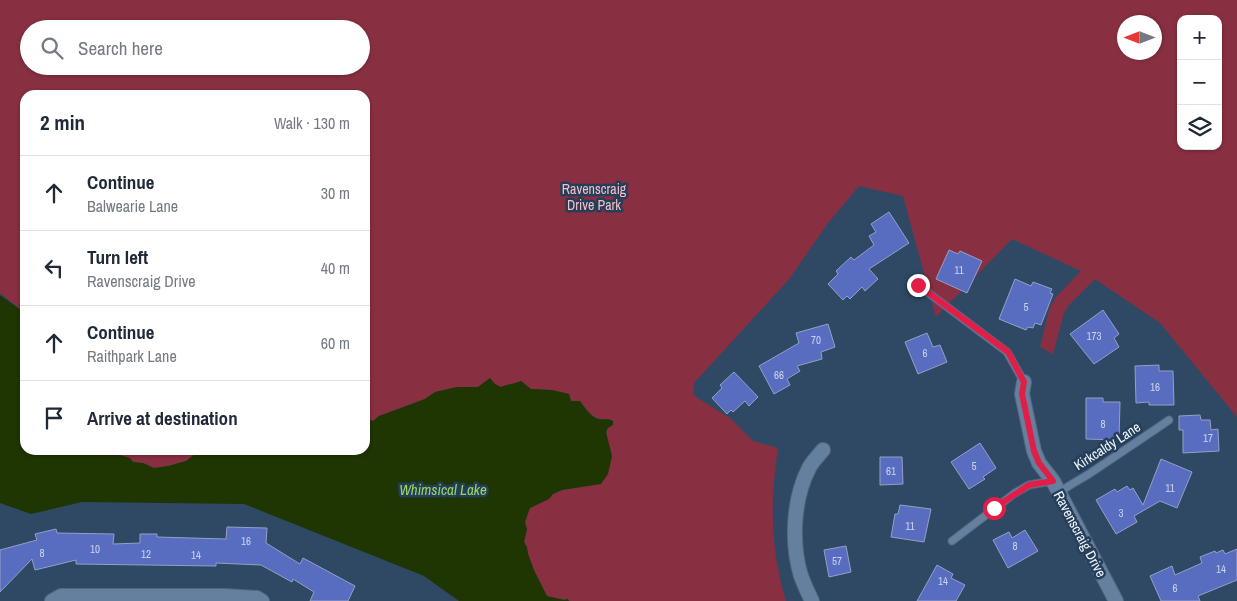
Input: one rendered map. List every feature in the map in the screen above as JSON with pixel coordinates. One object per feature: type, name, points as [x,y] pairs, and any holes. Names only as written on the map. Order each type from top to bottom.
[{"type":"street","name":"Ravenscraig Drive","points":[[1024,382],[1022,394],[1034,451],[1039,463],[1056,487],[1116,601]]},
{"type":"street","points":[[812,601],[801,575],[798,562],[796,526],[802,484],[809,468],[823,450]]},
{"type":"street","points":[[52,601],[61,596],[224,596],[257,598],[262,601]]},
{"type":"lane","points":[[918,285],[1008,352],[1024,382]]},
{"type":"lane","name":"Kirkcaldy Lane","points":[[1056,487],[1071,483],[1090,473],[1169,420]]},
{"type":"lane","points":[[952,541],[1015,493],[1029,485],[1056,487]]},
{"type":"green space","name":"Ravenscraig Drive Park","points":[[0,0],[1237,0],[1237,417],[1160,323],[1095,279],[1069,305],[1064,313],[1053,354],[1040,347],[1050,307],[1057,296],[1081,271],[1012,239],[936,317],[903,196],[859,186],[828,223],[790,278],[694,383],[693,395],[731,419],[753,441],[778,448],[775,468],[773,525],[777,562],[786,601],[569,601],[568,599],[548,597],[535,573],[524,542],[527,529],[525,522],[529,509],[562,490],[601,484],[611,451],[606,436],[609,419],[595,417],[580,401],[571,401],[569,394],[552,390],[531,389],[521,381],[501,387],[490,378],[478,387],[457,387],[435,392],[425,399],[379,416],[373,421],[370,420],[370,90],[20,90],[20,309],[0,293]]},
{"type":"green space","points":[[120,455],[194,455],[186,461],[154,468],[143,463],[137,463]]},
{"type":"water","name":"Whimsical Lake","points":[[0,295],[20,309],[20,455],[120,455],[130,458],[133,462],[143,463],[154,468],[186,461],[194,455],[370,455],[370,420],[373,421],[379,416],[425,399],[435,392],[457,387],[478,387],[490,378],[501,387],[521,381],[531,389],[552,390],[569,394],[571,401],[580,401],[595,418],[613,421],[613,425],[606,432],[612,456],[608,474],[601,484],[562,490],[553,494],[549,499],[530,508],[525,522],[527,529],[524,542],[534,570],[547,596],[564,600],[568,599],[569,601],[459,601],[424,576],[244,504],[82,502],[31,514],[0,503]]},
{"type":"building","points":[[889,212],[909,243],[869,269],[878,279],[865,291],[862,287],[850,299],[847,296],[843,300],[828,284],[838,274],[836,271],[851,257],[854,260],[874,245],[869,236],[876,232],[871,224]]},
{"type":"building","points":[[949,250],[958,254],[960,251],[982,261],[967,293],[936,279]]},
{"type":"building","points":[[1015,279],[1031,286],[1033,282],[1052,289],[1050,293],[1053,294],[1041,325],[1035,323],[1033,328],[1028,327],[1026,330],[999,319]]},
{"type":"building","points":[[1103,310],[1119,334],[1114,338],[1119,347],[1094,364],[1070,334]]},
{"type":"building","points":[[828,324],[835,347],[821,352],[822,359],[797,366],[800,371],[787,379],[790,385],[774,394],[759,366],[799,343],[796,333]]},
{"type":"building","points":[[927,333],[933,347],[940,345],[947,362],[918,374],[905,342]]},
{"type":"building","points":[[1159,365],[1159,371],[1173,371],[1174,405],[1149,405],[1149,402],[1136,403],[1135,366]]},
{"type":"building","points":[[734,372],[758,397],[749,406],[745,401],[733,412],[731,410],[727,414],[712,398],[722,388],[720,385]]},
{"type":"building","points":[[1086,398],[1103,398],[1103,402],[1120,402],[1119,440],[1086,439]]},
{"type":"building","points":[[1200,415],[1201,420],[1210,420],[1211,430],[1218,429],[1219,451],[1183,453],[1183,430],[1179,430],[1179,416]]},
{"type":"building","points":[[980,443],[996,468],[983,477],[985,479],[969,489],[951,462]]},
{"type":"building","points":[[880,457],[902,457],[903,484],[880,485]]},
{"type":"building","points":[[1161,459],[1192,472],[1177,508],[1160,501],[1134,516],[1137,522],[1116,534],[1096,500],[1115,489],[1117,492],[1127,486],[1130,490],[1133,488],[1143,505]]},
{"type":"building","points":[[900,505],[931,509],[924,542],[891,537],[895,514],[898,514]]},
{"type":"building","points":[[227,527],[267,528],[266,543],[300,564],[303,558],[355,586],[348,601],[310,601],[314,592],[293,579],[292,582],[261,565],[216,563],[216,566],[76,564],[76,560],[35,570],[32,559],[0,592],[0,550],[37,540],[35,534],[56,529],[57,533],[114,534],[113,544],[140,543],[140,534],[157,534],[157,537],[226,539]]},
{"type":"building","points":[[1025,530],[1038,551],[1008,568],[993,540],[1009,532],[1012,538]]},
{"type":"building","points":[[846,546],[851,572],[829,577],[824,550]]},
{"type":"building","points":[[1237,549],[1237,580],[1198,596],[1200,601],[1161,601],[1150,576],[1172,566],[1175,575],[1202,563],[1200,557],[1215,551],[1216,553],[1223,550],[1225,554]]},
{"type":"building","points":[[937,565],[953,574],[951,578],[965,585],[956,601],[917,601]]},
{"type":"route","points":[[918,285],[1008,352],[1024,382],[1022,394],[1034,451],[1039,463],[1053,481],[1029,485],[994,508]]}]
